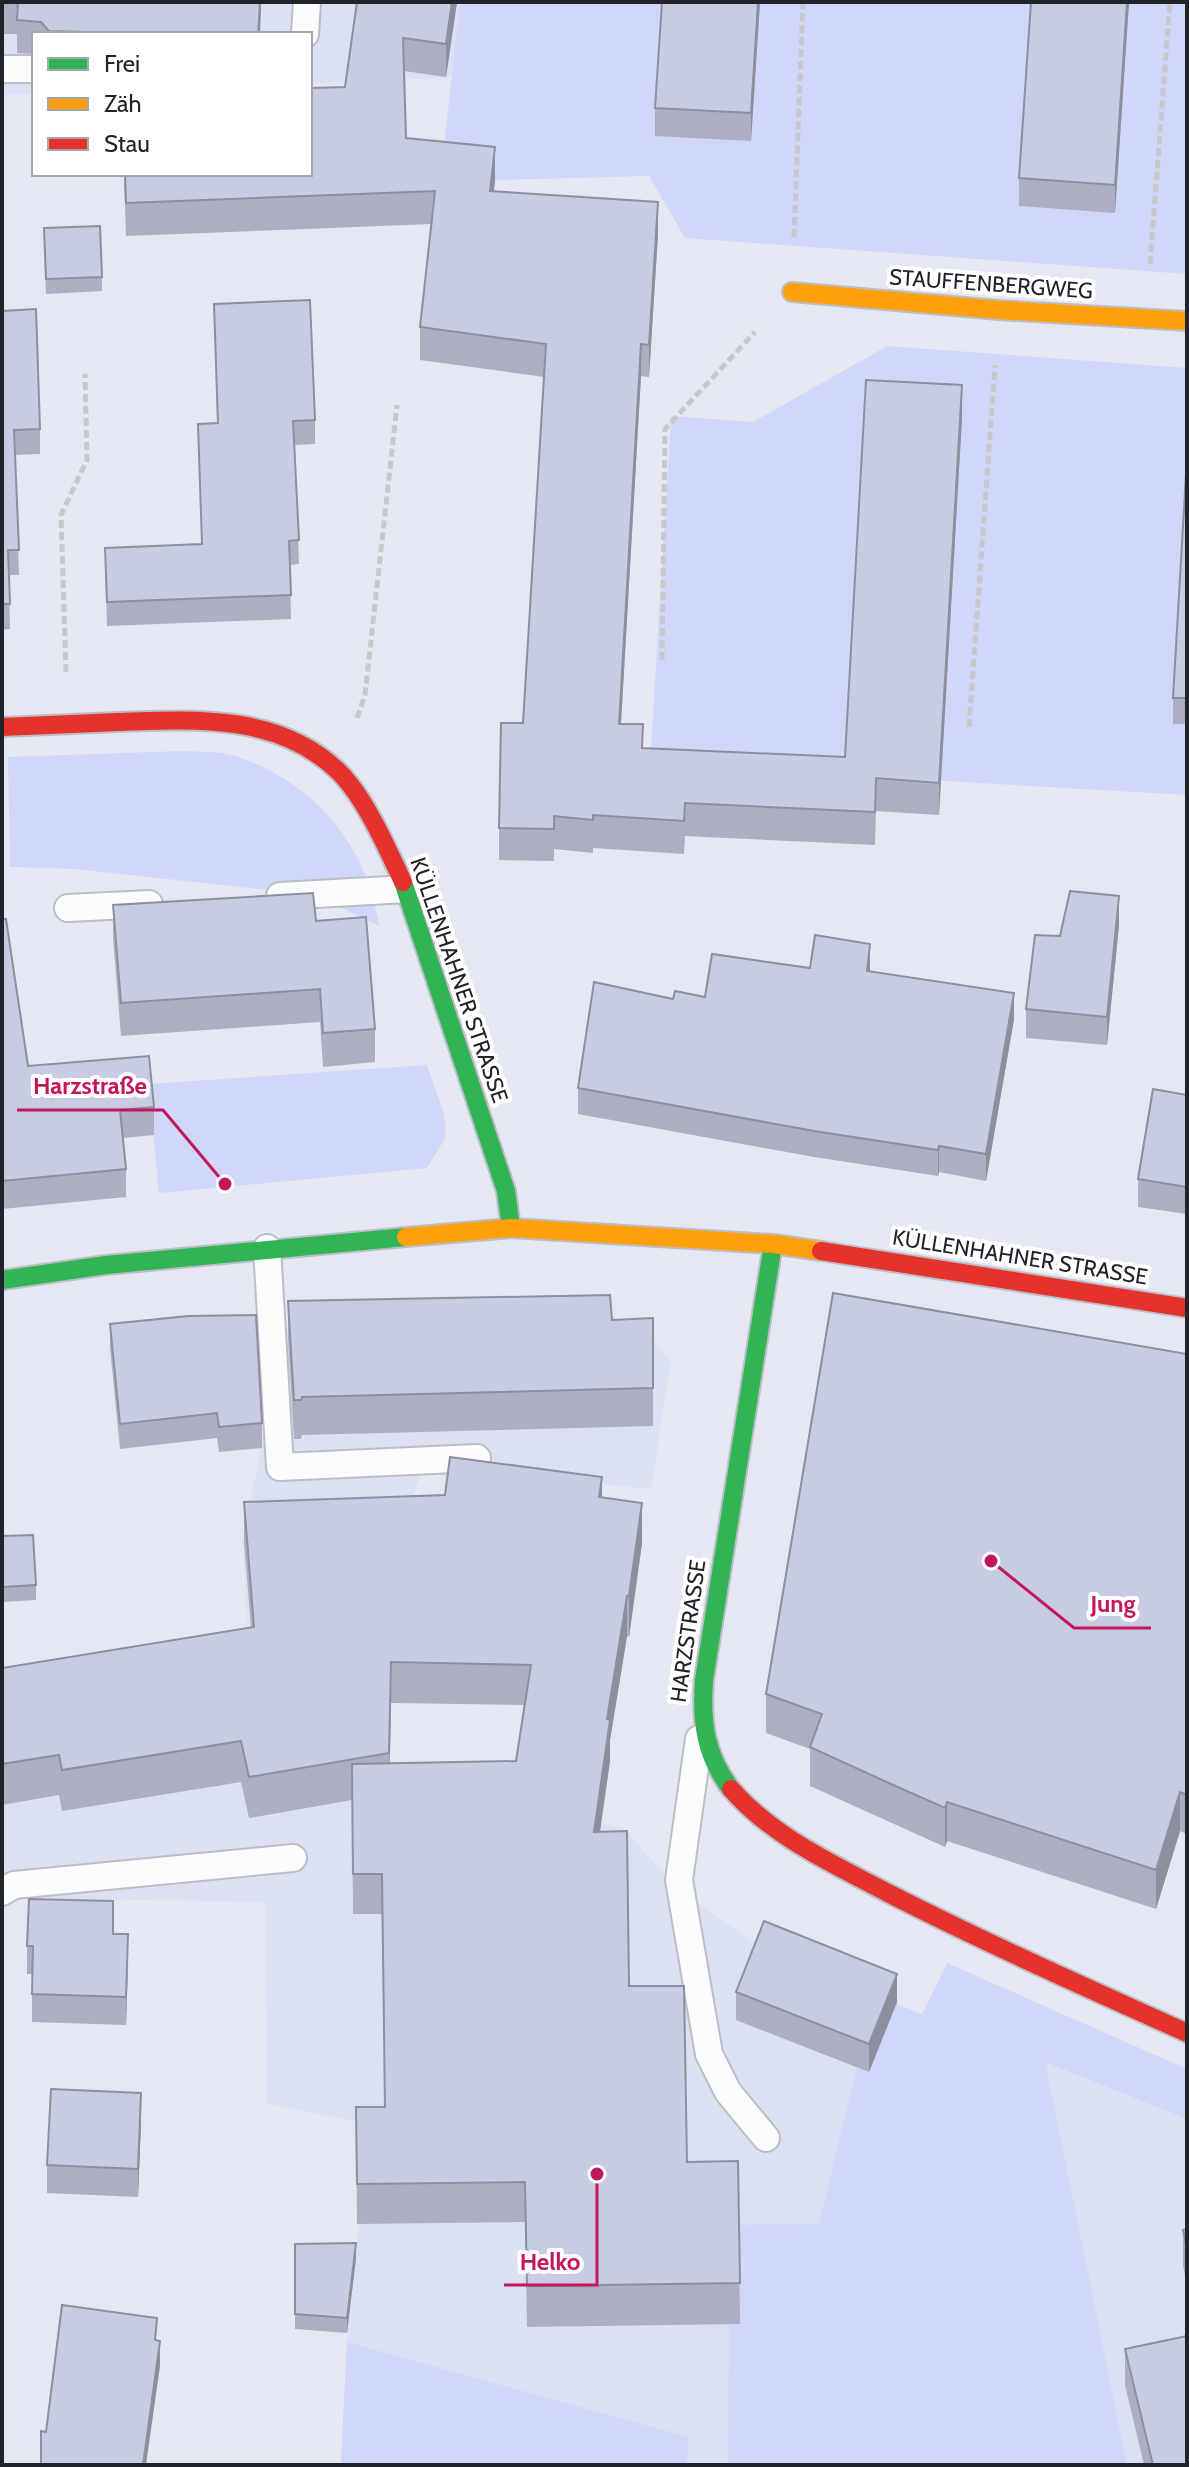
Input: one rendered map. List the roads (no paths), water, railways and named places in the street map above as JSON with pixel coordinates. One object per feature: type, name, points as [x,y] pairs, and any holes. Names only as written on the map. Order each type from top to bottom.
[{"type":"street","name":"STAUFFENBERGWEG","points":[[792,292],[999,310],[1187,321]]},
{"type":"street","name":"KÜLLENHAHNER STRASSE","points":[[2,727],[200,719],[254,728],[298,742],[339,772],[377,826],[407,889],[506,1191],[511,1228]]},
{"type":"street","name":"KÜLLENHAHNER STRASSE","points":[[2,1280],[106,1265],[267,1248],[511,1228],[773,1244],[1187,1308]]},
{"type":"street","name":"HARZSTRASSE","points":[[773,1244],[705,1666],[701,1724],[717,1770],[748,1808],[814,1854],[938,1919],[1187,2033]]},
{"type":"lane","points":[[305,32],[307,2]]},
{"type":"lane","points":[[2,69],[32,69]]},
{"type":"lane","points":[[253,898],[407,889]]},
{"type":"lane","points":[[68,908],[176,902]]},
{"type":"lane","points":[[267,1248],[280,1467],[477,1458]]},
{"type":"lane","points":[[701,1724],[679,1880],[709,2054],[728,2092],[766,2138]]},
{"type":"lane","points":[[2,1892],[14,1885],[293,1858]]},
{"type":"place","name":"Harzstraße","points":[[225,1184]]},
{"type":"place","name":"Jung","points":[[991,1561]]},
{"type":"place","name":"Helko","points":[[597,2174]]}]
